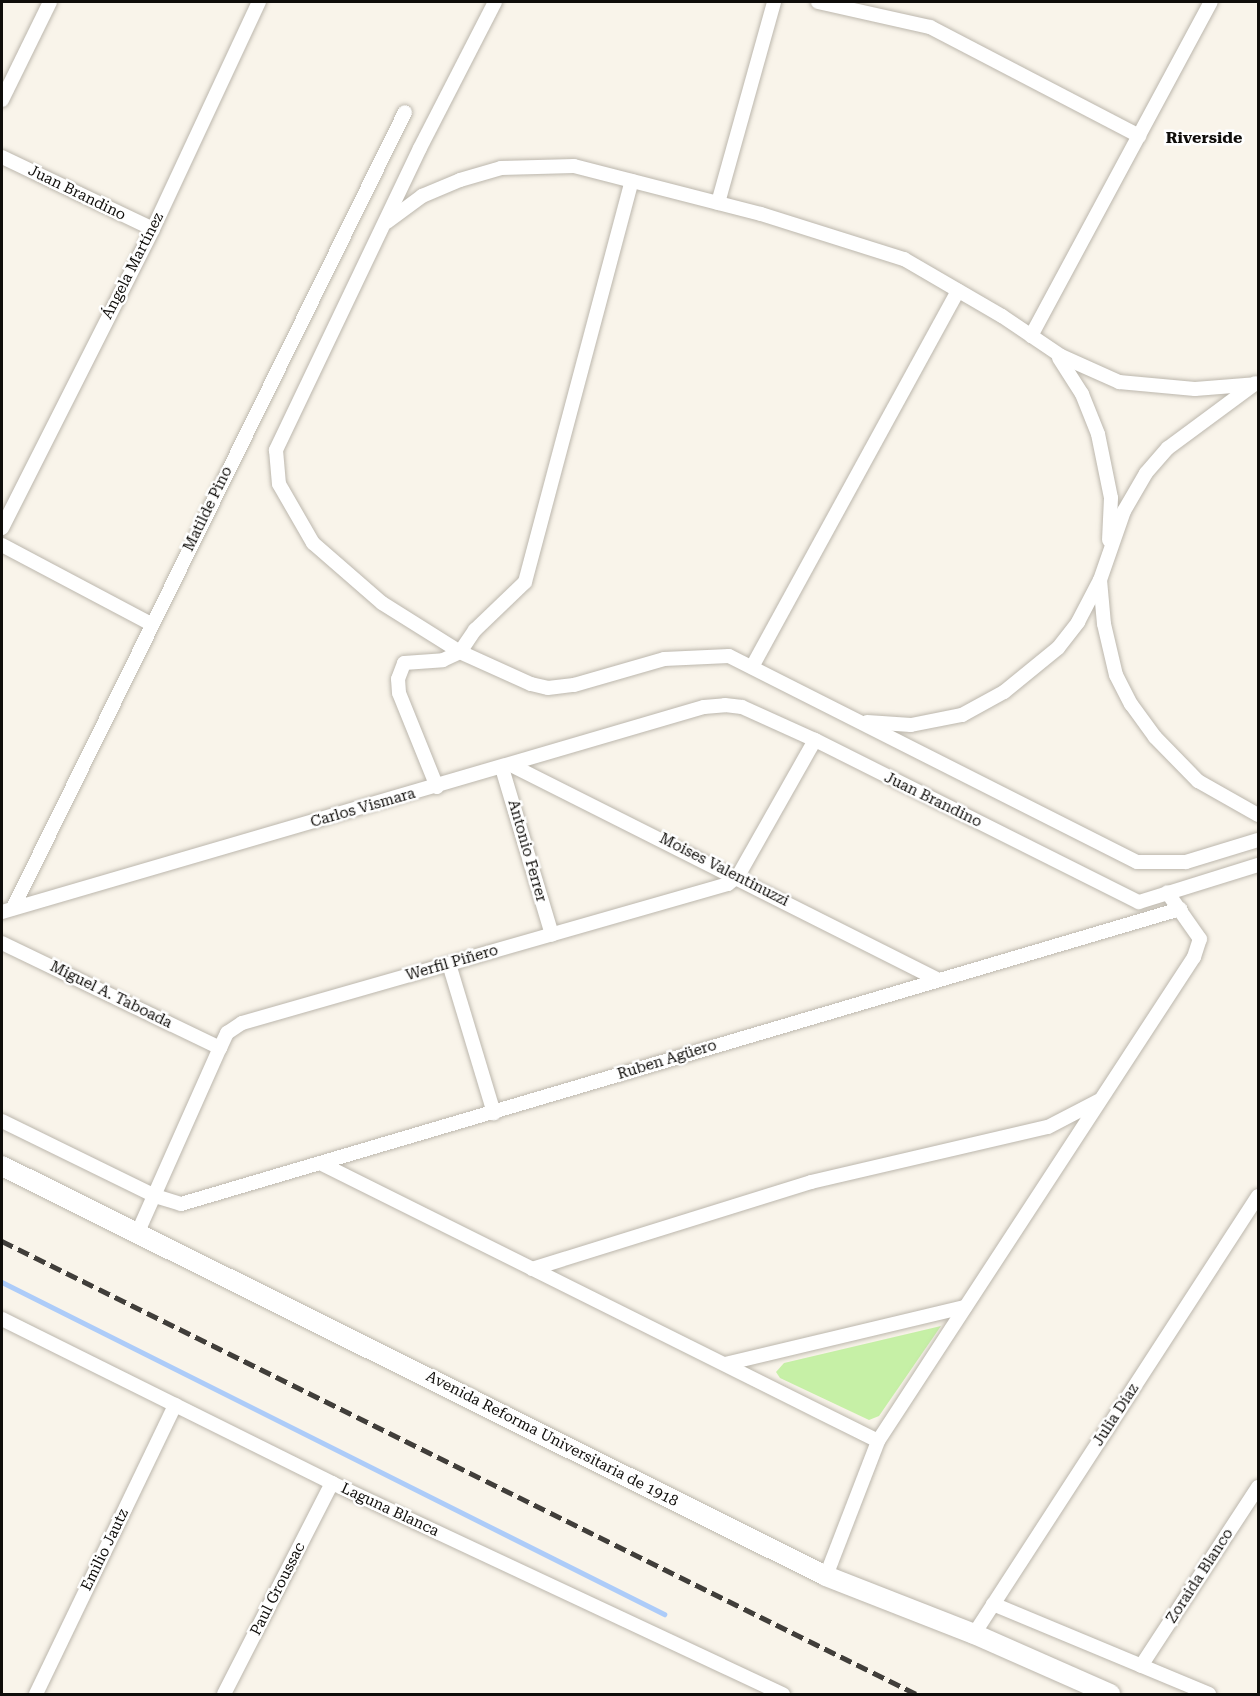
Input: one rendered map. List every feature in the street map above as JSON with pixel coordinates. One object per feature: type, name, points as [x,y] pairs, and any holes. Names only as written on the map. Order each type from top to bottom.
[{"type":"main road","name":"Avenida Reforma Universitaria de 1918","points":[[2,1167],[826,1576],[974,1634],[1110,1695]]},
{"type":"street","points":[[2,100],[50,2]]},
{"type":"street","name":"Ángela Martínez","points":[[2,528],[153,229],[259,2]]},
{"type":"street","points":[[495,2],[382,227],[276,450],[279,484],[313,543],[382,603],[460,652],[531,684],[548,688],[574,685],[664,659],[698,655],[729,656],[1137,862],[1186,862],[1258,840]]},
{"type":"street","points":[[718,203],[774,2]]},
{"type":"street","points":[[818,2],[930,27],[1138,136]]},
{"type":"street","points":[[1031,336],[1211,2]]},
{"type":"street","name":"Matilde Pino","points":[[7,910],[405,112]]},
{"type":"street","name":"Juan Brandino","points":[[2,157],[153,229]]},
{"type":"street","points":[[382,227],[423,196],[501,168],[574,166],[863,243],[903,259],[1054,352],[1119,382],[1195,389],[1258,383]]},
{"type":"street","points":[[437,787],[399,693],[398,679],[404,663],[443,660],[460,652],[475,630],[514,596],[525,582],[632,181]]},
{"type":"street","points":[[752,667],[958,291]]},
{"type":"street","points":[[1054,352],[1082,394],[1098,434],[1111,498],[1108,557]]},
{"type":"street","points":[[859,721],[911,725],[962,715],[1004,692],[1058,648],[1078,622],[1100,580],[1124,512],[1146,472],[1192,429],[1258,383]]},
{"type":"street","points":[[2,545],[151,624]]},
{"type":"street","points":[[1100,580],[1104,624],[1116,675],[1131,705],[1155,737],[1198,781],[1258,815]]},
{"type":"street","name":"Juan Brandino","points":[[725,705],[741,707],[815,740],[1139,902],[1167,892]]},
{"type":"street","name":"Carlos Vismara","points":[[7,910],[437,787],[704,707],[725,705]]},
{"type":"street","points":[[738,876],[815,740]]},
{"type":"street","name":"Moises Valentinuzzi","points":[[507,766],[738,876],[936,979]]},
{"type":"street","name":"Antonio Ferrer","points":[[507,766],[552,935]]},
{"type":"street","points":[[826,1576],[878,1441],[1194,957],[1200,939],[1167,892],[1258,865]]},
{"type":"street","name":"Werfil Piñero","points":[[137,1234],[220,1048],[228,1034],[242,1023],[728,884],[738,876]]},
{"type":"street","name":"Ruben Agüero","points":[[155,1196],[181,1204],[494,1113],[936,979],[1180,909]]},
{"type":"street","name":"Miguel A. Taboada","points":[[2,943],[220,1048]]},
{"type":"street","points":[[449,964],[494,1113]]},
{"type":"street","points":[[532,1269],[811,1182],[1048,1127],[1100,1100]]},
{"type":"street","points":[[2,1121],[155,1196]]},
{"type":"street","points":[[320,1163],[878,1441]]},
{"type":"street","name":"Julia Díaz","points":[[974,1634],[1258,1196]]},
{"type":"street","points":[[725,1364],[965,1307]]},
{"type":"street","name":"Laguna Blanca","points":[[3,1323],[175,1405],[332,1484],[783,1695]]},
{"type":"street","name":"Emilio Jautz","points":[[36,1695],[175,1405]]},
{"type":"street","name":"Paul Groussac","points":[[224,1695],[332,1484]]},
{"type":"street","name":"Zoraida Blanco","points":[[1141,1666],[1258,1487]]},
{"type":"street","points":[[993,1604],[1209,1695]]},
{"type":"green space","points":[[941,1326],[879,1416],[869,1420],[780,1378],[776,1372],[784,1363]]},
{"type":"waterway","points":[[2,1282],[664,1614]]},
{"type":"railway","points":[[2,1241],[916,1694]]},
{"type":"district","name":"Riverside","points":[[1204,138]]}]
